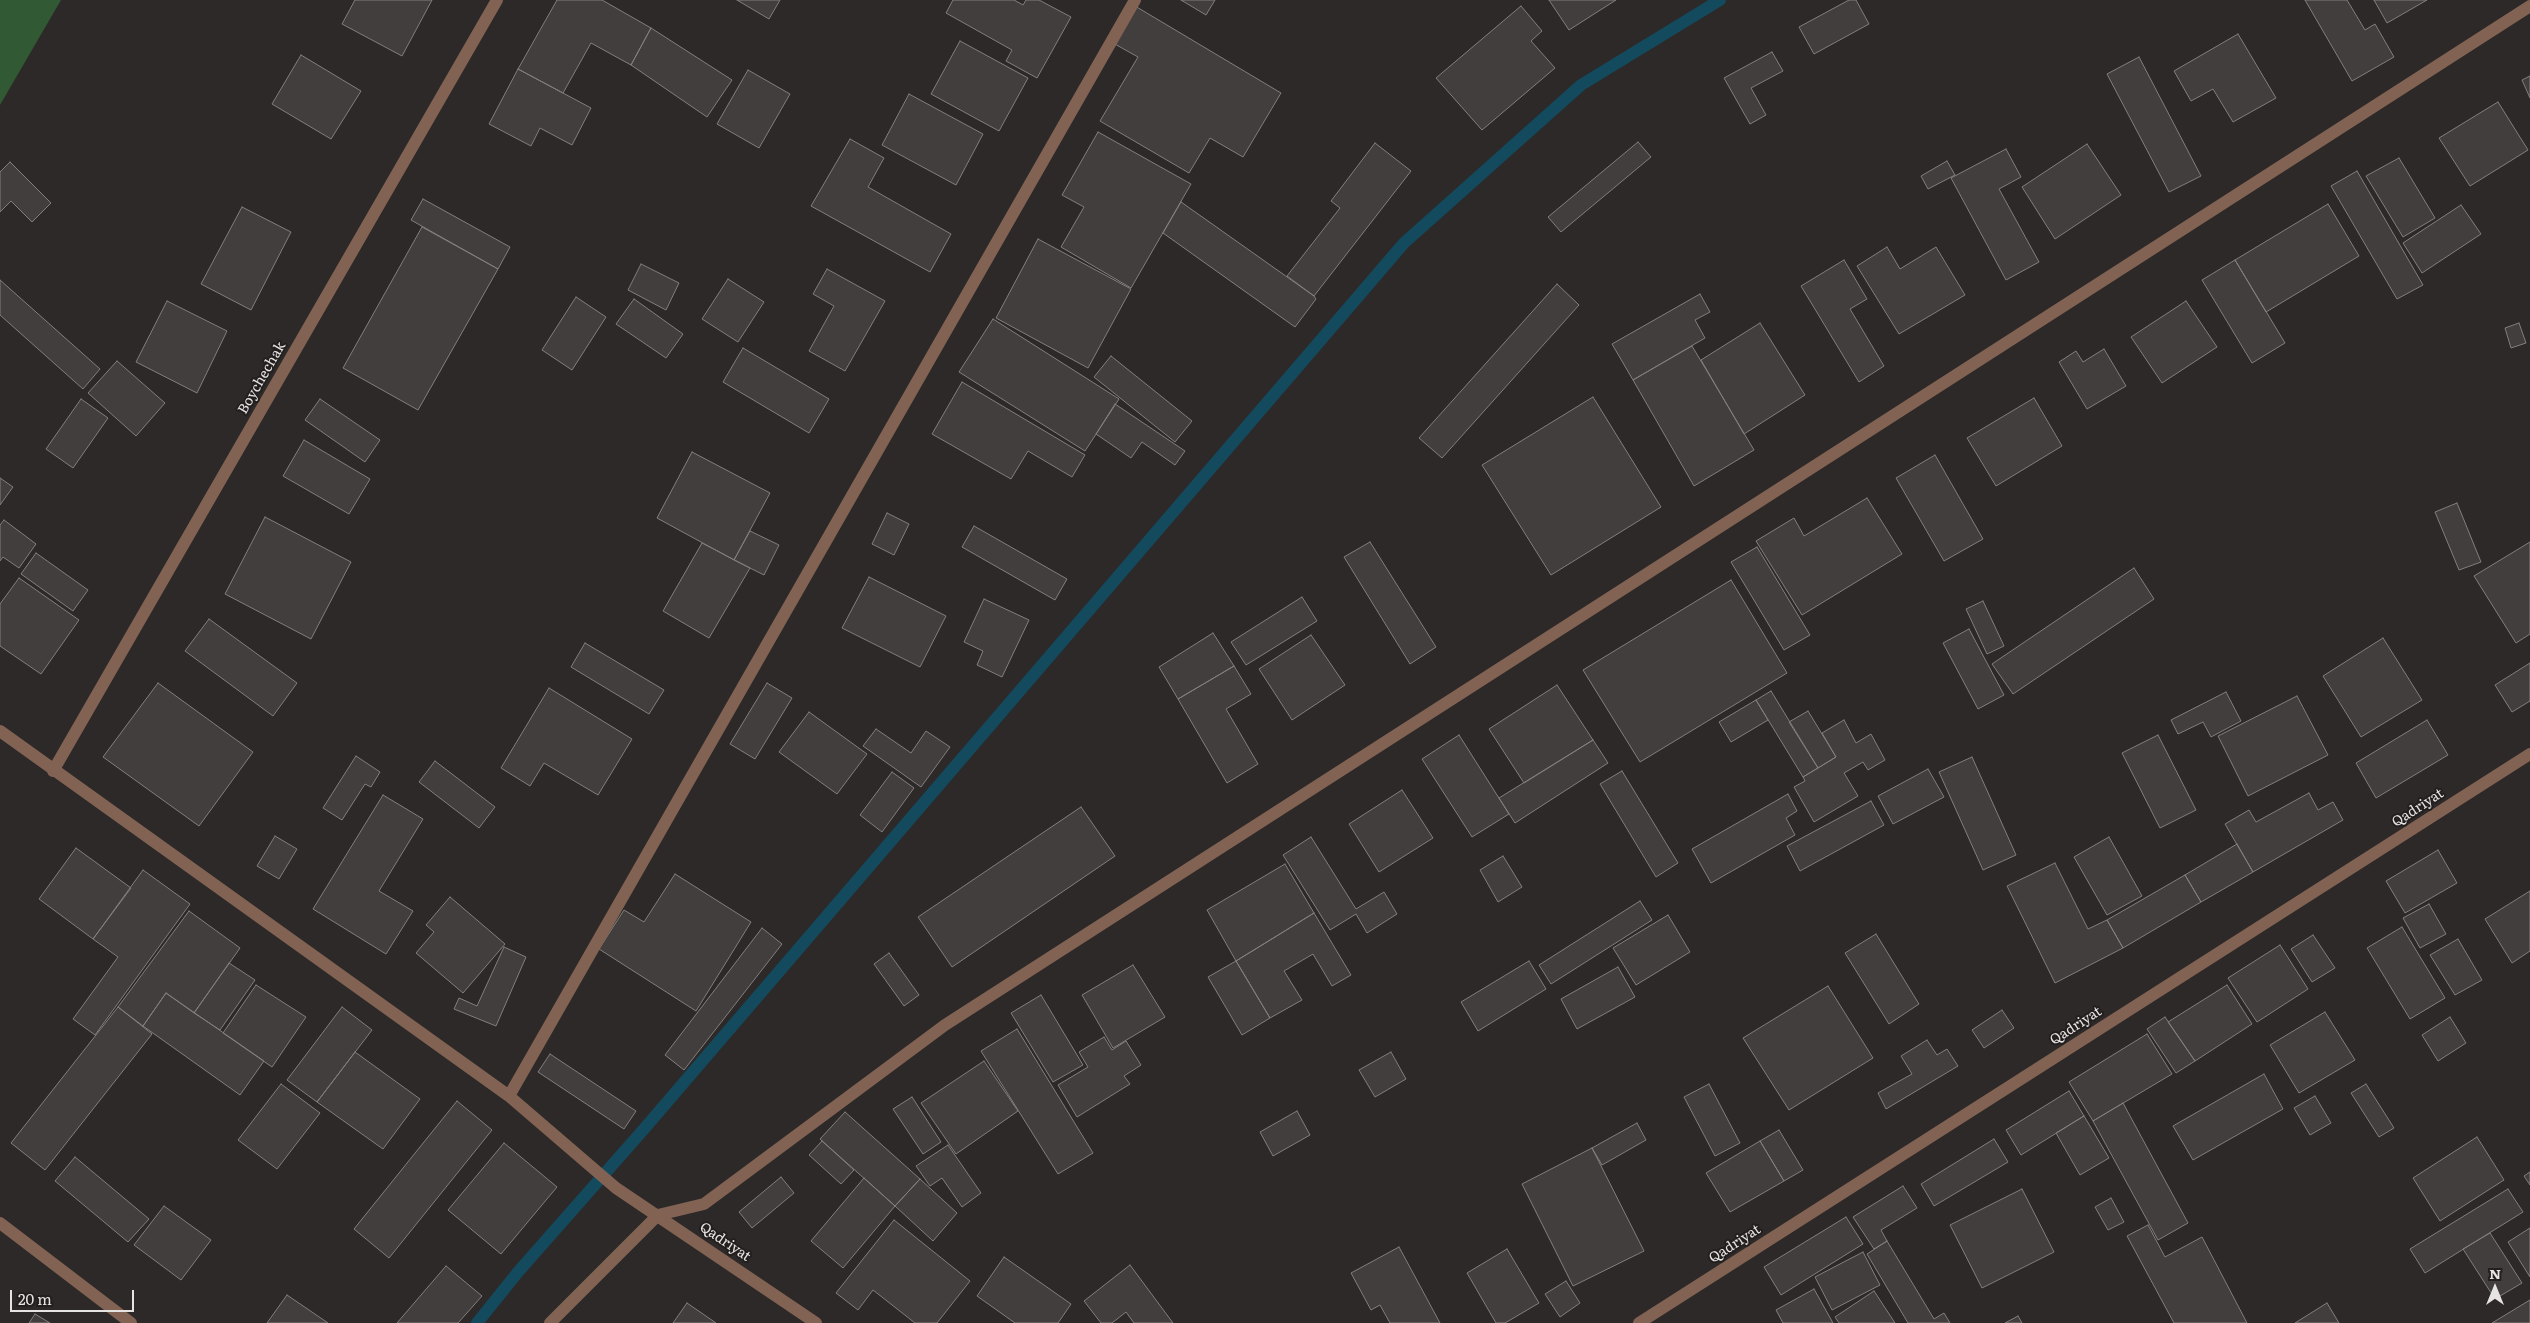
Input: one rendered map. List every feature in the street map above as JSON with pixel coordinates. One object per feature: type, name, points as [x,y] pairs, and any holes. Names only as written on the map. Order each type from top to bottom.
[{"type":"street","name":"Boychechak","points":[[53,771],[497,0]]},
{"type":"street","points":[[509,1096],[1135,0]]},
{"type":"street","points":[[550,1323],[658,1214],[704,1204],[944,1025],[2530,6]]},
{"type":"street","name":"Qadriyat","points":[[0,732],[509,1096],[616,1188],[658,1214],[816,1323]]},
{"type":"street","name":"Qadriyat","points":[[1638,1323],[2530,754]]},
{"type":"street","points":[[0,1223],[131,1323]]},
{"type":"green space","points":[[0,0],[61,0],[0,105]]},
{"type":"building","points":[[355,0],[432,0],[402,56],[342,24]]},
{"type":"building","points":[[557,0],[602,0],[651,28],[631,65],[591,43],[563,93],[518,69]]},
{"type":"building","points":[[737,0],[780,0],[769,19]]},
{"type":"building","points":[[953,0],[1014,0],[1023,5],[1026,0],[1039,0],[1071,17],[1037,78],[1006,61],[1012,50],[946,13]]},
{"type":"building","points":[[1181,0],[1215,0],[1206,15]]},
{"type":"building","points":[[1549,0],[1616,0],[1569,30]]},
{"type":"building","points":[[1849,0],[1856,0],[1869,24],[1814,54],[1799,27]]},
{"type":"building","points":[[2305,0],[2347,0],[2365,30],[2375,24],[2394,57],[2352,81]]},
{"type":"building","points":[[2374,0],[2427,0],[2387,23]]},
{"type":"building","points":[[1135,6],[1281,93],[1243,157],[1210,138],[1189,173],[1100,121],[1138,57],[1113,43]]},
{"type":"building","points":[[1521,6],[1542,31],[1531,41],[1555,68],[1482,130],[1436,78]]},
{"type":"building","points":[[651,28],[732,80],[707,117],[631,65]]},
{"type":"building","points":[[2238,34],[2276,98],[2233,122],[2213,89],[2191,101],[2174,71]]},
{"type":"building","points":[[960,41],[1028,78],[999,131],[931,94]]},
{"type":"building","points":[[1772,52],[1783,71],[1751,88],[1766,115],[1750,124],[1724,78]]},
{"type":"building","points":[[301,55],[361,91],[331,139],[272,104]]},
{"type":"building","points":[[2139,57],[2201,176],[2169,192],[2107,74]]},
{"type":"building","points":[[518,69],[591,108],[572,145],[540,128],[531,146],[489,124]]},
{"type":"building","points":[[748,70],[790,94],[759,148],[717,124]]},
{"type":"building","points":[[2530,76],[2530,98],[2522,80]]},
{"type":"building","points":[[909,94],[983,134],[956,185],[882,145]]},
{"type":"building","points":[[2498,102],[2528,150],[2470,186],[2439,138]]},
{"type":"building","points":[[1098,132],[1191,184],[1131,288],[1061,247],[1084,207],[1062,195]]},
{"type":"building","points":[[850,139],[884,158],[868,187],[951,234],[930,272],[811,206]]},
{"type":"building","points":[[1638,142],[1651,157],[1561,232],[1548,217]]},
{"type":"building","points":[[1375,143],[1411,171],[1314,296],[1287,276],[1340,208],[1331,201]]},
{"type":"building","points":[[2087,144],[2121,195],[2055,239],[2022,187]]},
{"type":"building","points":[[2006,149],[2021,177],[1999,189],[2039,262],[2006,280],[1951,178]]},
{"type":"building","points":[[2399,158],[2435,218],[2403,237],[2366,176]]},
{"type":"building","points":[[1947,161],[1955,175],[1928,189],[1921,176]]},
{"type":"building","points":[[10,162],[51,203],[32,222],[11,201],[0,212],[0,172]]},
{"type":"building","points":[[2357,171],[2423,285],[2397,299],[2331,186]]},
{"type":"building","points":[[423,199],[510,247],[498,269],[411,220]]},
{"type":"building","points":[[1181,202],[1314,296],[1316,299],[1295,327],[1163,233]]},
{"type":"building","points":[[2328,204],[2359,256],[2266,312],[2235,260]]},
{"type":"building","points":[[2461,205],[2481,234],[2422,273],[2403,243]]},
{"type":"building","points":[[242,207],[291,232],[251,310],[201,284]]},
{"type":"building","points":[[422,227],[498,269],[418,410],[343,368]]},
{"type":"building","points":[[1038,239],[1131,289],[1088,368],[996,318]]},
{"type":"building","points":[[1887,247],[1900,269],[1936,247],[1965,295],[1899,334],[1857,266]]},
{"type":"building","points":[[1844,260],[1867,299],[1850,309],[1884,366],[1859,382],[1801,286]]},
{"type":"building","points":[[2235,260],[2285,343],[2252,363],[2202,280]]},
{"type":"building","points":[[641,264],[679,283],[666,310],[628,290]]},
{"type":"building","points":[[827,269],[885,301],[845,371],[809,351],[834,306],[813,294]]},
{"type":"building","points":[[728,279],[764,302],[738,342],[702,319]]},
{"type":"building","points":[[0,280],[100,369],[83,389],[0,315]]},
{"type":"building","points":[[1557,284],[1579,305],[1442,458],[1419,438]]},
{"type":"building","points":[[1700,294],[1710,312],[1695,320],[1705,338],[1633,380],[1612,344]]},
{"type":"building","points":[[576,297],[606,317],[572,370],[542,350]]},
{"type":"building","points":[[634,299],[683,334],[666,358],[616,324]]},
{"type":"building","points":[[167,301],[227,331],[197,393],[136,362]]},
{"type":"building","points":[[2186,301],[2217,347],[2162,383],[2131,337]]},
{"type":"building","points":[[993,319],[1119,399],[1085,451],[959,372]]},
{"type":"building","points":[[1760,323],[1805,395],[1744,434],[1701,360]]},
{"type":"building","points":[[2519,323],[2526,343],[2511,348],[2505,328]]},
{"type":"building","points":[[1692,346],[1754,450],[1694,486],[1633,380]]},
{"type":"building","points":[[743,348],[829,399],[809,433],[723,382]]},
{"type":"building","points":[[2104,349],[2126,386],[2087,409],[2059,362],[2076,351],[2083,362]]},
{"type":"building","points":[[1111,356],[1192,421],[1175,442],[1094,377]]},
{"type":"building","points":[[117,361],[165,403],[136,436],[88,393]]},
{"type":"building","points":[[962,382],[1085,455],[1072,477],[1028,451],[1011,479],[932,434]]},
{"type":"building","points":[[1593,397],[1661,507],[1551,575],[1482,465]]},
{"type":"building","points":[[2034,398],[2062,446],[1996,486],[1967,438]]},
{"type":"building","points":[[81,399],[108,418],[73,468],[46,449]]},
{"type":"building","points":[[320,399],[380,440],[365,462],[305,420]]},
{"type":"building","points":[[1115,404],[1185,451],[1175,465],[1142,442],[1131,458],[1096,434]]},
{"type":"building","points":[[304,440],[370,479],[349,514],[283,476]]},
{"type":"building","points":[[692,452],[770,493],[734,560],[657,518]]},
{"type":"building","points":[[1935,455],[1983,539],[1944,561],[1896,478]]},
{"type":"building","points":[[0,478],[13,487],[0,505]]},
{"type":"building","points":[[1867,498],[1902,554],[1802,615],[1756,541],[1794,518],[1804,536]]},
{"type":"building","points":[[2457,503],[2481,562],[2459,570],[2435,512]]},
{"type":"building","points":[[887,513],[909,524],[894,555],[872,544]]},
{"type":"building","points":[[265,517],[351,562],[311,639],[225,594]]},
{"type":"building","points":[[4,520],[36,544],[19,568],[3,557],[0,561],[0,525]]},
{"type":"building","points":[[974,526],[1067,579],[1055,600],[962,547]]},
{"type":"building","points":[[750,531],[779,545],[764,575],[734,560]]},
{"type":"building","points":[[1370,542],[1436,647],[1410,664],[1344,557]]},
{"type":"building","points":[[2530,542],[2530,634],[2516,643],[2474,576]]},
{"type":"building","points":[[702,543],[750,568],[709,638],[663,611]]},
{"type":"building","points":[[1757,547],[1810,635],[1784,650],[1731,562]]},
{"type":"building","points":[[36,553],[88,590],[73,611],[21,574]]},
{"type":"building","points":[[2134,568],[2154,599],[2013,694],[1992,664]]},
{"type":"building","points":[[869,577],[946,616],[920,667],[842,628]]},
{"type":"building","points":[[19,578],[79,620],[41,674],[0,646],[0,604]]},
{"type":"building","points":[[1731,580],[1787,673],[1640,762],[1583,670]]},
{"type":"building","points":[[1302,597],[1317,621],[1246,665],[1231,642]]},
{"type":"building","points":[[984,599],[1029,620],[1002,677],[977,665],[983,651],[964,642]]},
{"type":"building","points":[[1983,601],[2004,646],[1987,654],[1966,609]]},
{"type":"building","points":[[209,619],[297,683],[273,716],[185,651]]},
{"type":"building","points":[[1969,629],[2004,695],[1978,709],[1943,643]]},
{"type":"building","points":[[1213,633],[1234,666],[1178,699],[1159,667]]},
{"type":"building","points":[[1311,635],[1345,685],[1292,720],[1259,669]]},
{"type":"building","points":[[2383,638],[2422,700],[2361,737],[2323,676]]},
{"type":"building","points":[[585,643],[664,690],[649,714],[571,667]]},
{"type":"building","points":[[2530,663],[2530,701],[2512,712],[2495,685]]},
{"type":"building","points":[[1234,666],[1251,694],[1226,709],[1258,764],[1227,783],[1178,699]]},
{"type":"building","points":[[158,683],[253,752],[199,826],[103,757]]},
{"type":"building","points":[[767,683],[792,698],[755,759],[730,744]]},
{"type":"building","points":[[1557,685],[1593,740],[1524,783],[1489,729]]},
{"type":"building","points":[[549,688],[632,739],[598,795],[544,763],[530,786],[501,768]]},
{"type":"building","points":[[1771,691],[1818,768],[1803,777],[1756,700]]},
{"type":"building","points":[[2226,692],[2241,721],[2211,737],[2203,722],[2178,734],[2171,720]]},
{"type":"building","points":[[2297,696],[2328,755],[2248,796],[2218,736]]},
{"type":"building","points":[[1756,700],[1768,720],[1731,742],[1719,722]]},
{"type":"building","points":[[1808,711],[1836,757],[1818,768],[1789,722]]},
{"type":"building","points":[[809,712],[867,754],[837,794],[779,752]]},
{"type":"building","points":[[1844,720],[1856,743],[1871,734],[1885,760],[1868,770],[1863,762],[1844,773],[1858,796],[1814,822],[1794,787],[1805,781],[1803,777],[1836,757],[1822,733]]},
{"type":"building","points":[[2427,720],[2448,755],[2376,798],[2356,763]]},
{"type":"building","points":[[876,729],[911,753],[926,731],[950,747],[921,787],[863,746]]},
{"type":"building","points":[[1459,735],[1509,814],[1472,837],[1422,759]]},
{"type":"building","points":[[2158,735],[2196,810],[2160,828],[2122,753]]},
{"type":"building","points":[[1593,740],[1608,763],[1515,823],[1499,798]]},
{"type":"building","points":[[356,756],[380,772],[371,787],[365,784],[342,820],[323,808]]},
{"type":"building","points":[[1972,757],[2016,855],[1983,870],[1939,772]]},
{"type":"building","points":[[435,761],[495,807],[479,828],[419,782]]},
{"type":"building","points":[[1928,769],[1944,797],[1893,824],[1878,796]]},
{"type":"building","points":[[1622,771],[1678,863],[1656,877],[1600,784]]},
{"type":"building","points":[[892,772],[914,788],[882,832],[860,815]]},
{"type":"building","points":[[1402,790],[1433,838],[1379,872],[1349,824]]},
{"type":"building","points":[[2309,793],[2318,810],[2333,802],[2343,820],[2253,872],[2225,824],[2249,810],[2256,822]]},
{"type":"building","points":[[1788,794],[1797,811],[1786,818],[1795,835],[1711,883],[1692,849]]},
{"type":"building","points":[[383,795],[423,819],[379,891],[413,911],[386,954],[313,909]]},
{"type":"building","points":[[1871,801],[1884,825],[1800,871],[1787,846]]},
{"type":"building","points":[[1081,807],[1115,856],[952,967],[918,917]]},
{"type":"building","points":[[275,836],[297,849],[279,879],[257,866]]},
{"type":"building","points":[[1311,837],[1356,909],[1384,892],[1397,914],[1367,933],[1356,914],[1330,930],[1283,855]]},
{"type":"building","points":[[2109,837],[2142,896],[2107,915],[2074,857]]},
{"type":"building","points":[[2237,844],[2253,872],[2201,902],[2185,875]]},
{"type":"building","points":[[76,848],[131,888],[93,939],[39,899]]},
{"type":"building","points":[[2438,850],[2457,883],[2405,913],[2386,881]]},
{"type":"building","points":[[1503,856],[1522,887],[1498,902],[1480,870]]},
{"type":"building","points":[[2055,863],[2088,929],[2107,920],[2123,948],[2055,983],[2007,886]]},
{"type":"building","points":[[1285,864],[1314,913],[1236,961],[1207,910]]},
{"type":"building","points":[[143,870],[190,904],[95,1035],[73,1019],[118,957],[93,939]]},
{"type":"building","points":[[675,874],[751,922],[696,1011],[599,949],[624,910],[644,922]]},
{"type":"building","points":[[2185,875],[2201,902],[2123,948],[2107,920]]},
{"type":"building","points":[[2530,891],[2530,951],[2512,963],[2485,919]]},
{"type":"building","points":[[450,897],[505,944],[463,993],[416,953],[434,932],[426,925]]},
{"type":"building","points":[[1640,901],[1652,920],[1551,984],[1539,965]]},
{"type":"building","points":[[2429,904],[2446,934],[2420,948],[2403,918]]},
{"type":"building","points":[[189,911],[240,948],[194,1013],[166,993],[143,1026],[118,1007]]},
{"type":"building","points":[[1314,913],[1351,975],[1332,986],[1313,954],[1284,971],[1302,1000],[1270,1018],[1236,961]]},
{"type":"building","points":[[1668,915],[1690,952],[1636,985],[1613,948]]},
{"type":"building","points":[[2402,927],[2445,998],[2410,1019],[2367,948]]},
{"type":"building","points":[[762,928],[782,944],[684,1070],[665,1055]]},
{"type":"building","points":[[1876,934],[1919,1004],[1889,1024],[1845,953]]},
{"type":"building","points":[[2313,935],[2335,968],[2312,982],[2291,949]]},
{"type":"building","points":[[2458,939],[2482,980],[2455,995],[2430,955]]},
{"type":"building","points":[[2280,945],[2308,989],[2257,1022],[2228,978]]},
{"type":"building","points":[[504,947],[526,957],[496,1026],[454,1009],[459,998],[477,1006]]},
{"type":"building","points":[[889,953],[919,995],[904,1006],[874,964]]},
{"type":"building","points":[[1236,961],[1270,1018],[1242,1035],[1208,977]]},
{"type":"building","points":[[1529,961],[1546,989],[1478,1031],[1461,1002]]},
{"type":"building","points":[[229,963],[255,980],[220,1030],[194,1013]]},
{"type":"building","points":[[1133,965],[1165,1017],[1113,1048],[1082,995]]},
{"type":"building","points":[[1618,967],[1635,997],[1577,1029],[1561,999]]},
{"type":"building","points":[[256,985],[306,1017],[272,1067],[223,1033]]},
{"type":"building","points":[[2227,985],[2252,1024],[2195,1061],[2168,1022]]},
{"type":"building","points":[[1828,986],[1873,1058],[1789,1110],[1743,1038]]},
{"type":"building","points":[[166,993],[264,1061],[240,1095],[143,1026]]},
{"type":"building","points":[[1041,995],[1083,1065],[1053,1082],[1011,1013]]},
{"type":"building","points":[[118,1007],[152,1034],[45,1170],[11,1143]]},
{"type":"building","points":[[342,1007],[372,1030],[317,1102],[287,1080]]},
{"type":"building","points":[[2002,1010],[2014,1028],[1984,1048],[1972,1030]]},
{"type":"building","points":[[2325,1012],[2355,1060],[2299,1093],[2270,1045]]},
{"type":"building","points":[[2165,1017],[2195,1061],[2176,1073],[2147,1029]]},
{"type":"building","points":[[2450,1017],[2466,1043],[2438,1061],[2422,1035]]},
{"type":"building","points":[[1017,1029],[1093,1153],[1058,1174],[981,1051]]},
{"type":"building","points":[[2147,1034],[2172,1074],[2093,1121],[2069,1082]]},
{"type":"building","points":[[1104,1037],[1112,1050],[1126,1041],[1141,1065],[1124,1076],[1130,1084],[1077,1117],[1058,1085],[1088,1067],[1079,1052]]},
{"type":"building","points":[[1927,1040],[1937,1055],[1947,1049],[1958,1066],[1886,1109],[1878,1093],[1912,1074],[1901,1056]]},
{"type":"building","points":[[355,1052],[420,1099],[383,1149],[317,1102]]},
{"type":"building","points":[[1391,1052],[1406,1079],[1375,1097],[1359,1070]]},
{"type":"building","points":[[550,1054],[636,1111],[624,1129],[538,1072]]},
{"type":"building","points":[[984,1061],[1018,1111],[956,1154],[921,1103]]},
{"type":"building","points":[[2264,1074],[2283,1109],[2193,1160],[2173,1126]]},
{"type":"building","points":[[281,1084],[320,1113],[277,1169],[238,1140]]},
{"type":"building","points":[[1709,1084],[1740,1143],[1715,1156],[1684,1097]]},
{"type":"building","points":[[2366,1084],[2394,1128],[2379,1137],[2351,1093]]},
{"type":"building","points":[[2069,1091],[2084,1116],[2021,1155],[2006,1130]]},
{"type":"building","points":[[2315,1096],[2331,1123],[2310,1135],[2294,1108]]},
{"type":"building","points":[[912,1097],[941,1142],[923,1154],[893,1109]]},
{"type":"building","points":[[457,1101],[492,1130],[389,1258],[354,1229]]},
{"type":"building","points":[[2123,1103],[2188,1223],[2158,1240],[2093,1121]]},
{"type":"building","points":[[1297,1111],[1310,1135],[1273,1156],[1260,1132]]},
{"type":"building","points":[[845,1112],[920,1179],[895,1206],[820,1139]]},
{"type":"building","points":[[2084,1116],[2109,1158],[2080,1175],[2056,1133]]},
{"type":"building","points":[[1637,1123],[1646,1140],[1602,1165],[1592,1148]]},
{"type":"building","points":[[1779,1130],[1803,1170],[1784,1181],[1760,1141]]},
{"type":"building","points":[[2477,1137],[2504,1180],[2440,1221],[2413,1178]]},
{"type":"building","points":[[1994,1139],[2008,1162],[1934,1206],[1921,1184]]},
{"type":"building","points":[[822,1141],[854,1170],[841,1184],[809,1155]]},
{"type":"building","points":[[1760,1141],[1784,1181],[1730,1212],[1706,1173]]},
{"type":"building","points":[[504,1143],[557,1187],[501,1254],[448,1210]]},
{"type":"building","points":[[948,1145],[981,1193],[962,1207],[942,1178],[930,1186],[916,1166]]},
{"type":"building","points":[[1592,1148],[1644,1251],[1573,1286],[1522,1184]]},
{"type":"building","points":[[75,1157],[149,1219],[128,1242],[55,1181]]},
{"type":"building","points":[[2530,1172],[2530,1185],[2524,1176]]},
{"type":"building","points":[[781,1177],[794,1193],[752,1228],[739,1212]]},
{"type":"building","points":[[864,1178],[895,1206],[843,1268],[811,1241]]},
{"type":"building","points":[[920,1179],[957,1213],[933,1241],[895,1206]]},
{"type":"building","points":[[1903,1186],[1917,1208],[1881,1230],[1887,1241],[1874,1249],[1853,1217]]},
{"type":"building","points":[[2022,1189],[2054,1252],[1982,1288],[1950,1225]]},
{"type":"building","points":[[2508,1189],[2523,1212],[2425,1273],[2410,1249]]},
{"type":"building","points":[[2111,1198],[2124,1222],[2108,1230],[2095,1207]]},
{"type":"building","points":[[164,1206],[211,1240],[181,1280],[134,1245]]},
{"type":"building","points":[[1846,1217],[1863,1244],[1781,1295],[1764,1267]]},
{"type":"building","points":[[894,1220],[970,1281],[937,1323],[915,1323],[873,1290],[858,1310],[836,1293]]},
{"type":"building","points":[[2148,1225],[2165,1257],[2202,1237],[2247,1323],[2174,1323],[2127,1236]]},
{"type":"building","points":[[2530,1228],[2530,1277],[2508,1242]]},
{"type":"building","points":[[2490,1233],[2522,1283],[2495,1299],[2463,1249]]},
{"type":"building","points":[[1887,1241],[1934,1319],[1944,1313],[1950,1323],[1908,1323],[1867,1254]]},
{"type":"building","points":[[1399,1247],[1440,1323],[1390,1323],[1380,1305],[1371,1310],[1351,1273]]},
{"type":"building","points":[[1507,1249],[1539,1303],[1505,1323],[1496,1323],[1467,1273]]},
{"type":"building","points":[[1863,1252],[1880,1285],[1832,1310],[1815,1277]]},
{"type":"building","points":[[1004,1257],[1071,1304],[1058,1323],[1015,1323],[977,1296]]},
{"type":"building","points":[[1130,1265],[1173,1323],[1134,1323],[1126,1312],[1112,1323],[1101,1323],[1084,1301]]},
{"type":"building","points":[[446,1266],[482,1296],[458,1323],[397,1323]]},
{"type":"building","points":[[1566,1281],[1580,1303],[1560,1317],[1545,1294]]},
{"type":"building","points":[[1814,1289],[1833,1323],[1783,1323],[1776,1310]]},
{"type":"building","points":[[1874,1291],[1895,1323],[1839,1323],[1835,1317]]},
{"type":"building","points":[[287,1295],[328,1323],[267,1323]]},
{"type":"building","points":[[2530,1300],[2530,1323],[2492,1323]]},
{"type":"building","points":[[687,1303],[716,1323],[673,1323]]},
{"type":"building","points":[[2327,1303],[2339,1323],[2295,1323]]},
{"type":"building","points":[[35,1314],[50,1323],[29,1323]]},
{"type":"building","points":[[2018,1316],[2022,1323],[2005,1323]]},
{"type":"waterway","points":[[477,1323],[518,1272],[644,1129],[1404,243],[1581,85],[1720,0]]}]
